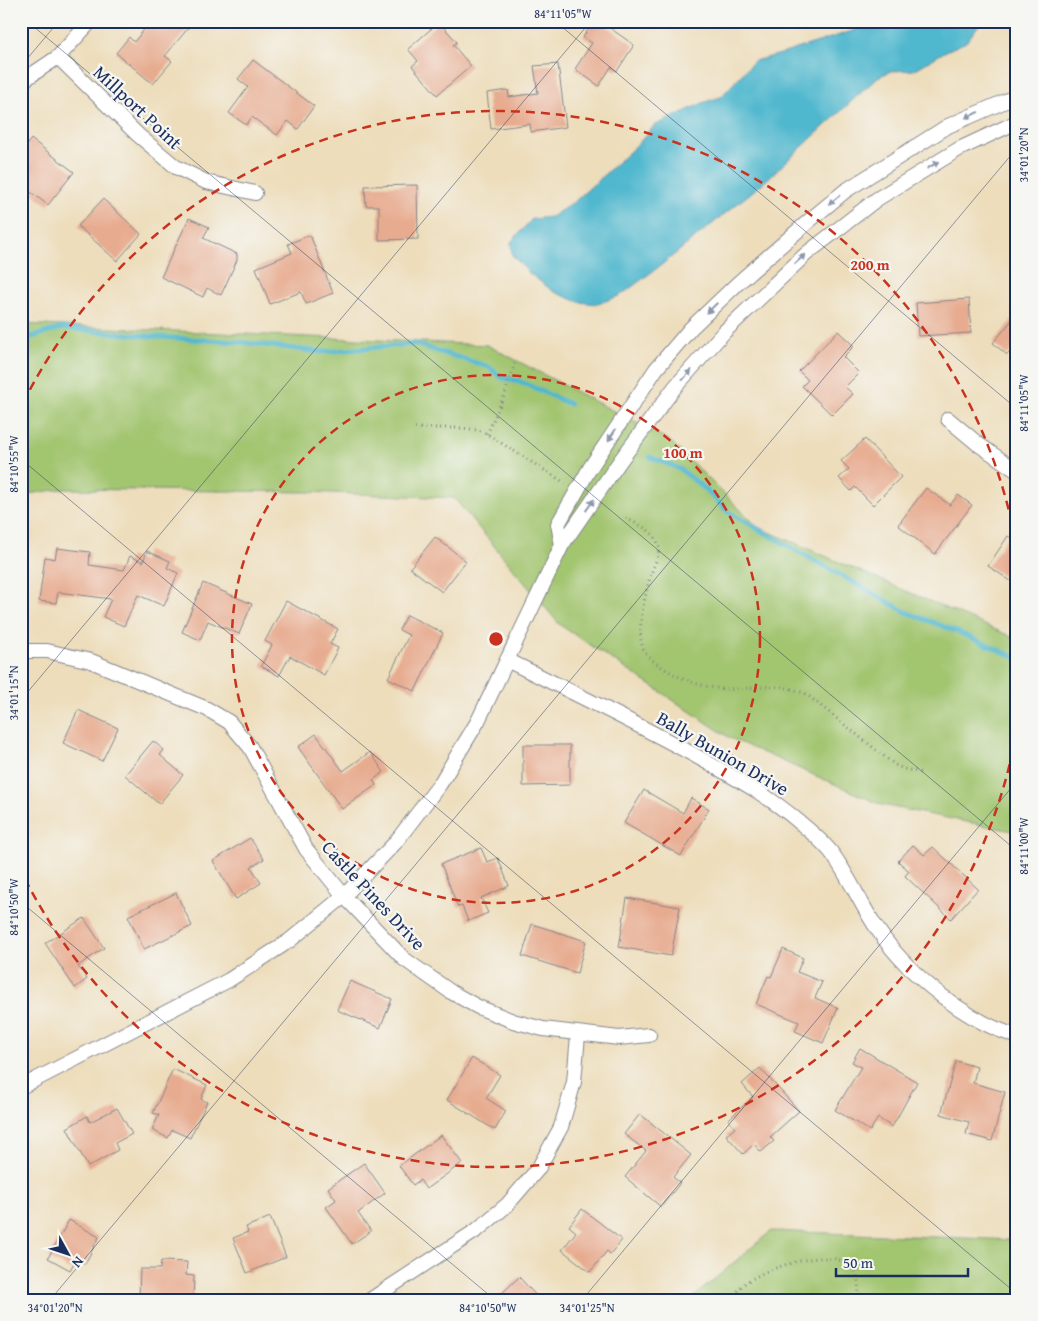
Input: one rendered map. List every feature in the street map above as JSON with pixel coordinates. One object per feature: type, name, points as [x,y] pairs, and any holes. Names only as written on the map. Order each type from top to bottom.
[{"type":"street","points":[[21,82],[58,57],[91,21]]},
{"type":"street","name":"Millport Point","points":[[58,57],[138,135],[176,166],[206,182],[255,194]]},
{"type":"street","points":[[562,545],[558,524],[590,468],[656,369],[704,315],[738,283],[845,191],[948,126],[1017,96]]},
{"type":"street","points":[[21,1087],[229,980],[289,941],[344,896],[395,842],[440,784],[478,721],[562,545],[620,461],[675,388],[724,332],[806,254],[877,199],[959,149],[1017,122]]},
{"type":"street","points":[[948,419],[978,444],[1017,471]]},
{"type":"street","name":"Castle Pines Drive","points":[[21,651],[47,651],[90,661],[207,708],[229,722],[250,747],[306,848],[344,896],[404,958],[451,992],[478,1007],[512,1021],[543,1029],[578,1035],[619,1038],[649,1035]]},
{"type":"street","name":"Bally Bunion Drive","points":[[508,660],[658,735],[767,796],[799,822],[830,852],[878,931],[899,958],[930,986],[979,1021],[1000,1031],[1017,1036]]},
{"type":"street","points":[[370,1300],[477,1230],[508,1205],[538,1169],[560,1128],[574,1082],[578,1035]]},
{"type":"path","points":[[487,434],[506,391],[515,363]]},
{"type":"path","points":[[416,428],[462,428],[482,431],[569,485]]},
{"type":"path","points":[[626,518],[649,531],[654,536],[659,548],[645,596],[641,624],[641,641],[644,652],[651,659],[672,673],[703,686],[730,689],[776,685],[806,694],[895,765],[924,773]]},
{"type":"path","points":[[733,1300],[737,1291],[746,1282],[785,1264],[808,1258],[834,1259],[845,1262],[852,1267],[858,1278],[858,1300]]},
{"type":"green space","points":[[21,324],[487,345],[669,440],[758,527],[1017,639],[1017,832],[882,805],[730,738],[560,625],[454,498],[308,492],[61,489],[21,495]]},
{"type":"green space","points":[[771,1231],[1017,1240],[1017,1300],[690,1300]]},
{"type":"water","points":[[883,21],[982,21],[966,42],[946,51],[914,70],[891,71],[878,77],[763,183],[664,263],[621,295],[598,304],[579,302],[554,292],[529,273],[512,255],[511,242],[532,219],[551,217],[574,202],[638,144],[654,126],[705,102],[721,97],[754,61]]},
{"type":"building","points":[[151,21],[194,21],[165,56],[172,61],[153,84],[116,53],[129,37],[134,42]]},
{"type":"building","points":[[594,21],[600,21],[634,45],[617,71],[611,67],[599,86],[575,69],[592,43],[583,37]]},
{"type":"building","points":[[439,22],[457,42],[453,45],[471,66],[437,95],[412,66],[418,61],[408,49]]},
{"type":"building","points":[[253,60],[314,106],[298,129],[288,121],[277,135],[252,117],[246,125],[229,113],[248,87],[238,79]]},
{"type":"building","points":[[558,64],[566,127],[531,132],[530,124],[491,129],[487,93],[508,90],[509,97],[538,93],[534,66]]},
{"type":"building","points":[[31,139],[74,172],[48,205],[21,185],[21,152]]},
{"type":"building","points":[[417,185],[418,239],[379,240],[379,206],[366,206],[365,186]]},
{"type":"building","points":[[103,199],[141,234],[117,261],[78,226]]},
{"type":"building","points":[[189,218],[209,227],[203,238],[237,254],[237,260],[221,295],[207,288],[203,297],[161,277]]},
{"type":"building","points":[[310,235],[333,293],[306,304],[301,292],[270,304],[256,268],[292,253],[288,244]]},
{"type":"building","points":[[969,299],[971,333],[918,336],[916,303]]},
{"type":"building","points":[[1017,314],[1017,345],[1007,355],[993,343]]},
{"type":"building","points":[[838,331],[854,346],[843,357],[859,373],[845,387],[853,394],[832,415],[802,386],[808,380],[799,371]]},
{"type":"building","points":[[865,439],[901,477],[873,505],[855,487],[851,491],[839,478],[849,469],[841,461]]},
{"type":"building","points":[[926,488],[950,505],[958,495],[972,505],[935,554],[898,525]]},
{"type":"building","points":[[1008,536],[1017,541],[1017,585],[988,566]]},
{"type":"building","points":[[435,537],[466,561],[442,592],[410,568]]},
{"type":"building","points":[[57,548],[90,552],[89,565],[124,570],[130,556],[143,562],[147,551],[170,561],[167,568],[178,573],[164,606],[138,595],[124,626],[103,617],[111,599],[58,592],[56,603],[39,601],[45,557],[55,559]]},
{"type":"building","points":[[203,583],[252,604],[239,634],[208,621],[200,640],[182,632]]},
{"type":"building","points":[[286,601],[338,629],[330,644],[338,648],[324,675],[290,656],[279,676],[261,666],[272,645],[265,641]]},
{"type":"building","points":[[407,615],[443,633],[415,691],[388,678],[409,635],[399,630]]},
{"type":"building","points":[[78,710],[118,728],[102,761],[63,743]]},
{"type":"building","points":[[316,734],[343,771],[370,752],[384,772],[373,780],[376,785],[342,809],[298,747]]},
{"type":"building","points":[[153,741],[164,750],[160,755],[183,775],[159,804],[125,775]]},
{"type":"building","points":[[523,745],[570,745],[570,785],[523,786]]},
{"type":"building","points":[[644,790],[683,813],[691,798],[709,809],[681,856],[624,823]]},
{"type":"building","points":[[250,838],[264,859],[251,867],[261,883],[236,899],[213,861]]},
{"type":"building","points":[[913,845],[924,855],[933,847],[978,889],[951,919],[905,876],[909,871],[898,861]]},
{"type":"building","points":[[481,848],[487,862],[498,858],[509,886],[481,898],[488,913],[468,921],[462,906],[458,907],[441,864]]},
{"type":"building","points":[[176,893],[192,926],[144,949],[128,916]]},
{"type":"building","points":[[627,898],[680,907],[671,956],[619,947]]},
{"type":"building","points":[[84,918],[104,948],[78,966],[87,979],[75,988],[45,943]]},
{"type":"building","points":[[532,924],[586,941],[577,973],[522,956]]},
{"type":"building","points":[[783,949],[803,958],[797,972],[822,982],[815,998],[838,1008],[823,1043],[795,1031],[799,1022],[756,1004],[768,976],[771,977]]},
{"type":"building","points":[[350,981],[392,999],[380,1028],[337,1010]]},
{"type":"building","points":[[860,1048],[917,1082],[892,1127],[878,1118],[870,1131],[835,1110],[861,1067],[852,1062]]},
{"type":"building","points":[[472,1058],[500,1075],[486,1098],[506,1111],[495,1130],[447,1100]]},
{"type":"building","points":[[956,1061],[977,1067],[973,1083],[1005,1092],[992,1141],[966,1134],[969,1122],[941,1114]]},
{"type":"building","points":[[760,1068],[799,1111],[770,1137],[774,1141],[761,1152],[754,1144],[743,1154],[726,1135],[735,1128],[728,1120],[753,1097],[742,1084]]},
{"type":"building","points":[[173,1069],[207,1085],[201,1099],[207,1102],[190,1138],[172,1130],[168,1138],[152,1130],[159,1115],[153,1113]]},
{"type":"building","points":[[117,1108],[132,1134],[115,1143],[118,1150],[88,1167],[67,1128],[87,1116],[90,1122]]},
{"type":"building","points":[[640,1114],[691,1155],[673,1177],[680,1183],[661,1207],[625,1177],[646,1151],[624,1134]]},
{"type":"building","points":[[441,1135],[462,1163],[426,1189],[420,1180],[413,1185],[399,1166]]},
{"type":"building","points":[[364,1163],[385,1193],[358,1213],[371,1231],[352,1244],[326,1207],[336,1200],[328,1188]]},
{"type":"building","points":[[582,1209],[622,1240],[610,1254],[607,1251],[590,1272],[562,1250],[576,1232],[569,1226]]},
{"type":"building","points":[[270,1217],[286,1257],[247,1273],[233,1238],[248,1232],[246,1227]]},
{"type":"building","points":[[69,1220],[99,1237],[85,1264],[76,1259],[70,1270],[48,1258]]},
{"type":"building","points":[[161,1261],[187,1262],[186,1275],[194,1276],[193,1300],[139,1298],[140,1269],[160,1269]]},
{"type":"building","points":[[519,1277],[540,1300],[495,1300]]},
{"type":"waterway","points":[[21,340],[62,328],[240,342],[321,352],[415,344],[489,367],[502,378],[519,381],[570,404]]},
{"type":"waterway","points":[[650,457],[680,469],[705,489],[728,512],[906,612],[1017,658]]}]
